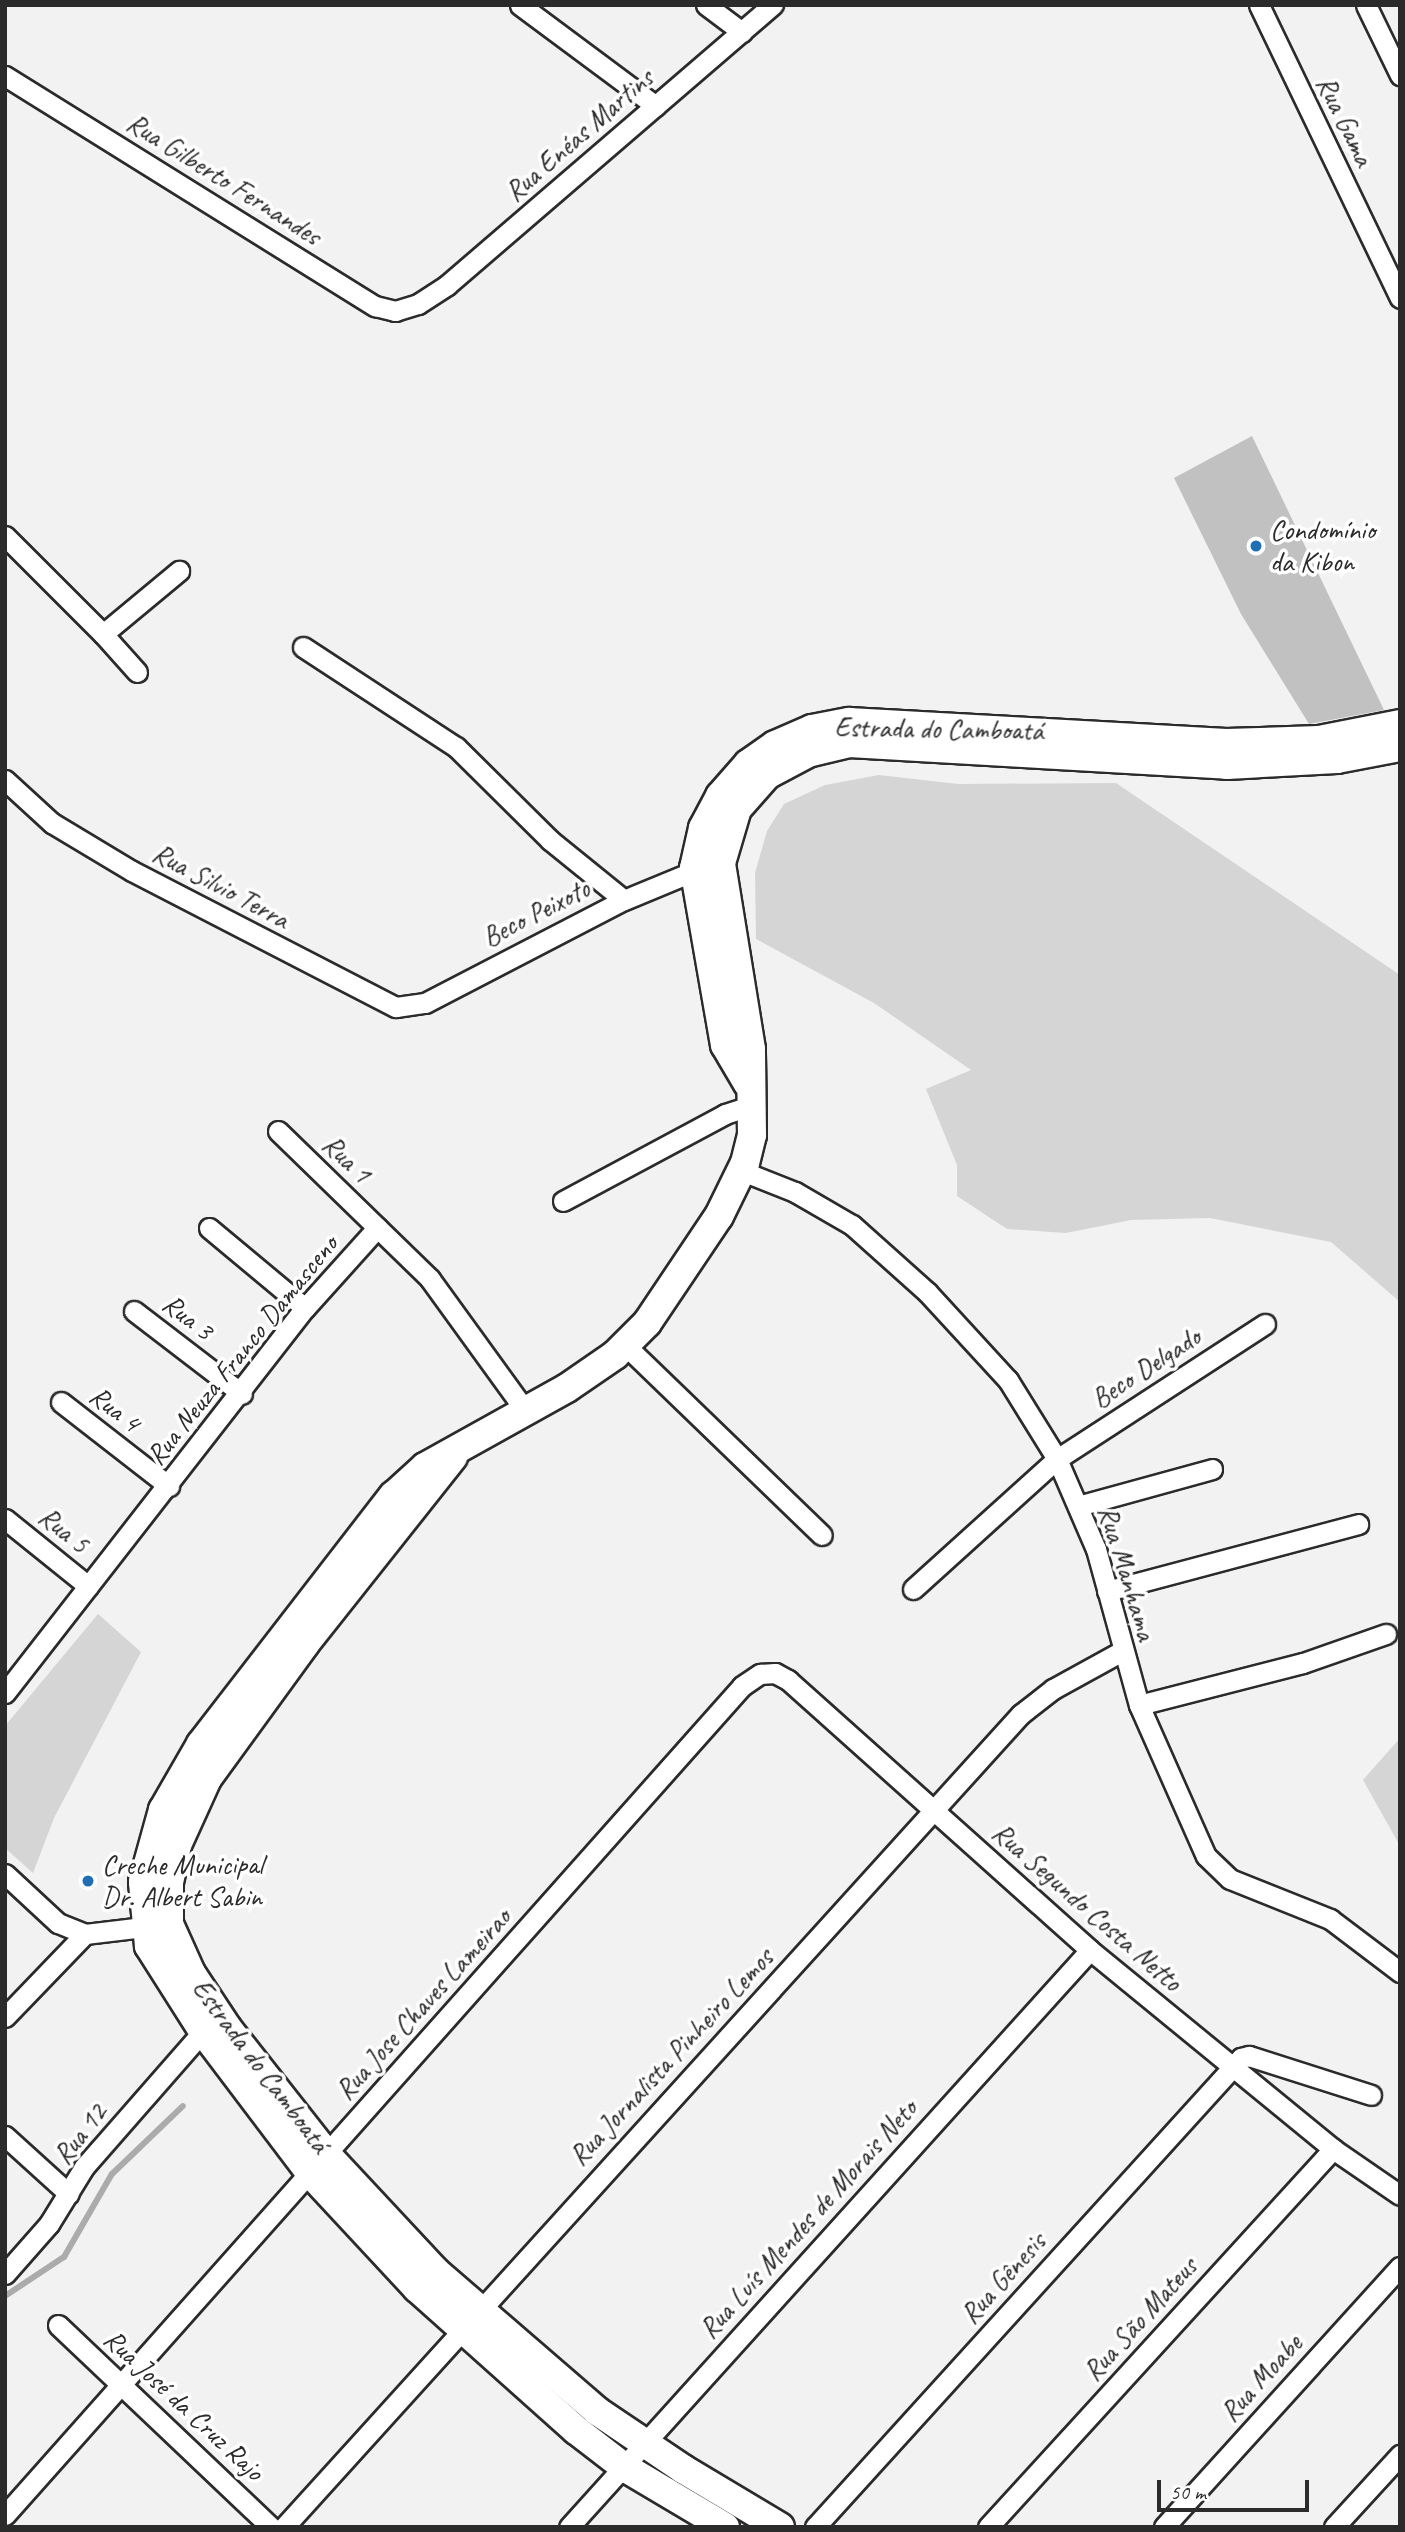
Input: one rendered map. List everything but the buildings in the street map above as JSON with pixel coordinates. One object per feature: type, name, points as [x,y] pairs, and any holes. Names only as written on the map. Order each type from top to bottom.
[{"type":"main road","name":"Estrada do Camboatá","points":[[725,2527],[624,2467],[469,2318],[435,2271],[319,2164],[203,2031],[157,1964],[144,1927],[145,1865],[163,1810],[181,1773],[246,1704],[461,1446],[587,1376],[626,1346],[692,1260],[742,1171],[751,1135],[751,1049],[696,869],[729,827],[750,792],[776,769],[817,750],[861,744],[1301,742],[1400,723]]},
{"type":"main road","name":"Estrada do Camboatá","points":[[1071,743],[1264,765],[1337,760],[1400,747]]},
{"type":"main road","name":"Estrada do Camboatá","points":[[246,1704],[186,1821],[169,1882],[169,1924],[206,1999],[319,2164]]},
{"type":"main road","name":"Estrada do Camboatá","points":[[469,2318],[643,2443],[780,2527]]},
{"type":"street","points":[[520,5],[656,106]]},
{"type":"street","points":[[706,5],[742,32]]},
{"type":"street","name":"Rua Enéas Martins","points":[[418,304],[447,285],[774,5]]},
{"type":"street","name":"Rua Gama","points":[[1259,5],[1400,298]]},
{"type":"street","points":[[1366,5],[1400,75]]},
{"type":"street","name":"Rua Gilberto Fernandes","points":[[5,76],[375,306],[395,311],[418,304]]},
{"type":"street","points":[[5,536],[137,672]]},
{"type":"street","points":[[103,634],[179,571]]},
{"type":"street","points":[[303,647],[457,747],[550,840],[624,900]]},
{"type":"street","name":"Rua Silvio Terra","points":[[5,780],[52,823],[144,877],[374,999],[408,1009],[425,1003]]},
{"type":"street","name":"Beco Peixoto","points":[[425,1003],[624,900],[696,869]]},
{"type":"street","points":[[562,1201],[725,1114],[749,1095]]},
{"type":"street","name":"Rua 1","points":[[278,1131],[377,1228]]},
{"type":"street","name":"Rua Manhama","points":[[742,1171],[795,1192],[852,1225],[927,1292],[1008,1380],[1057,1459],[1078,1506],[1107,1591],[1139,1705],[1193,1830],[1219,1871],[1330,1919],[1400,1972]]},
{"type":"street","points":[[209,1228],[305,1308]]},
{"type":"street","name":"Rua Neuza Franco Damasceno","points":[[5,1693],[13,1669],[88,1586],[242,1394],[305,1308],[377,1228],[445,1297],[525,1410]]},
{"type":"street","name":"Rua 3","points":[[134,1311],[242,1394]]},
{"type":"street","name":"Beco Delgado","points":[[913,1589],[1057,1459],[1265,1324]]},
{"type":"street","points":[[626,1346],[822,1535]]},
{"type":"street","name":"Rua 4","points":[[61,1402],[169,1486]]},
{"type":"street","points":[[1078,1506],[1212,1469]]},
{"type":"street","name":"Rua 5","points":[[5,1519],[88,1586]]},
{"type":"street","points":[[1107,1591],[1358,1524]]},
{"type":"street","points":[[1139,1705],[1303,1662],[1385,1634]]},
{"type":"street","name":"Rua Jornalista Pinheiro Lemos","points":[[284,2527],[469,2318],[936,1812],[1021,1714],[1053,1689],[1122,1651]]},
{"type":"street","name":"Rua Segundo Costa Netto","points":[[742,1686],[760,1674],[775,1673],[788,1680],[1090,1950],[1333,2149],[1400,2195]]},
{"type":"street","name":"Rua Jose Chaves Lameirao","points":[[5,2515],[124,2386],[742,1686]]},
{"type":"street","points":[[5,1874],[58,1923],[85,1934],[144,1927]]},
{"type":"street","points":[[5,2017],[85,1934]]},
{"type":"street","name":"Rua Luís Mendes de Morais Neto","points":[[569,2527],[1090,1950]]},
{"type":"street","name":"Rua 12","points":[[5,2274],[69,2194],[84,2167],[203,2031]]},
{"type":"street","points":[[1233,2067],[1249,2056],[1371,2095]]},
{"type":"street","name":"Rua Gênesis","points":[[815,2527],[1233,2067]]},
{"type":"street","points":[[5,2136],[69,2194]]},
{"type":"street","name":"Rua São Mateus","points":[[988,2527],[1333,2149]]},
{"type":"street","name":"Rua Moabe","points":[[1164,2527],[1400,2267]]},
{"type":"street","name":"Rua José da Cruz Rajo","points":[[58,2325],[271,2527]]},
{"type":"street","points":[[1334,2527],[1400,2455]]},
{"type":"shaded area","points":[[879,775],[958,784],[1116,783],[1400,975],[1400,1302],[1331,1242],[1210,1218],[1131,1220],[1066,1233],[1007,1229],[957,1196],[957,1165],[926,1089],[971,1070],[874,1003],[756,939],[755,873],[767,831],[784,804],[825,785]]},
{"type":"shaded area","points":[[98,1614],[141,1652],[54,1818],[33,1873],[5,1848],[5,1726]]},
{"type":"shaded area","points":[[1400,1738],[1400,1846],[1363,1780]]},
{"type":"waterway","points":[[5,2296],[64,2257],[112,2174],[183,2106]]},
{"type":"place","name":"Condomínio da Kibon","points":[[1256,546]]},
{"type":"place","name":"Creche Municipal Dr. Albert Sabin","points":[[88,1881]]}]
